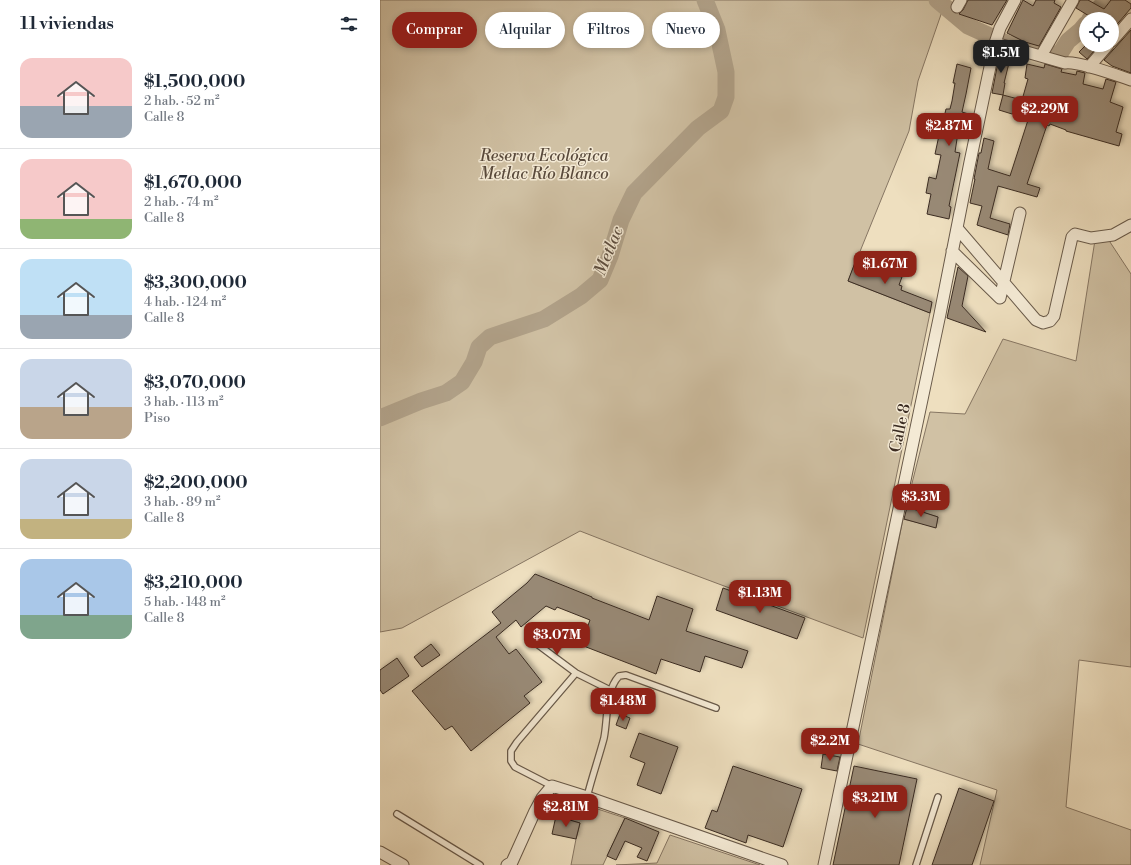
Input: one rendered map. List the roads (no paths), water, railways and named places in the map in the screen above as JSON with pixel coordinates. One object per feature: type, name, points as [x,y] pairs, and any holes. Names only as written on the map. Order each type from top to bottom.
[{"type":"street","name":"Calle 8","points":[[824,865],[939,321],[995,43],[1000,28],[1015,0]]},
{"type":"street","points":[[1044,51],[1073,0]]},
{"type":"street","points":[[1119,33],[1131,19]]},
{"type":"street","points":[[995,43],[1044,51],[1065,63],[1068,62],[1089,67],[1131,80]]},
{"type":"street","points":[[1089,67],[1102,52]]},
{"type":"street","points":[[952,251],[1000,298],[1020,213]]},
{"type":"street","points":[[957,228],[1036,320],[1043,323],[1050,321],[1054,316],[1072,237],[1075,234],[1091,238],[1113,235],[1131,225]]},
{"type":"street","points":[[507,865],[512,862],[542,798],[552,786],[782,865]]},
{"type":"street","points":[[380,852],[403,865]]},
{"type":"lane","points":[[533,641],[576,673],[610,690]]},
{"type":"lane","points":[[552,786],[515,767],[510,761],[512,752],[517,742],[576,673]]},
{"type":"lane","points":[[587,797],[604,737],[610,690],[614,680],[619,676],[626,675],[716,708]]},
{"type":"lane","points":[[916,865],[938,797]]},
{"type":"lane","points":[[397,814],[480,865]]},
{"type":"waterway","name":"Metlac","points":[[380,418],[421,401],[446,393],[462,382],[474,362],[479,347],[490,337],[544,319],[581,296],[600,280],[610,256],[621,220],[634,193],[698,128],[721,111],[726,97],[726,72],[717,30],[705,0]]},
{"type":"waterway","points":[[937,0],[968,26],[1009,44],[1059,55],[1068,41],[1079,32]]},
{"type":"waterway","points":[[1096,12],[1106,0]]},
{"type":"park label","name":"Reserva Ecológica Metlac Río Blanco","points":[[544,165]]}]
